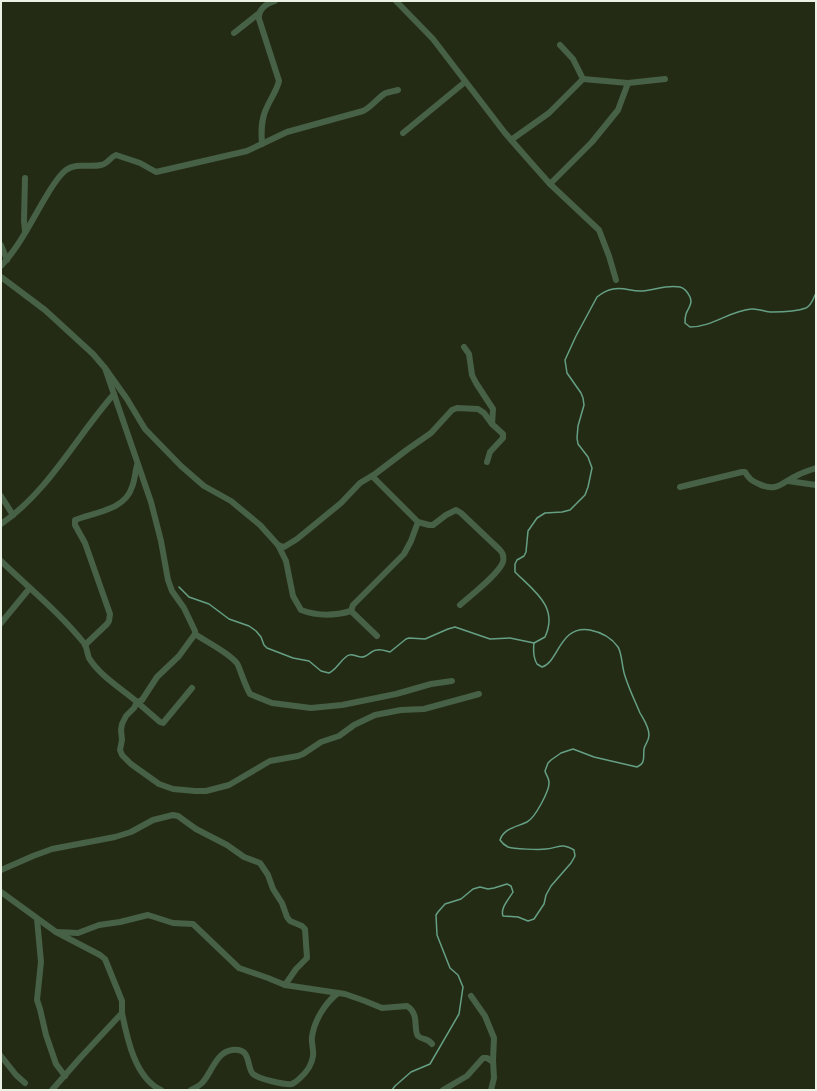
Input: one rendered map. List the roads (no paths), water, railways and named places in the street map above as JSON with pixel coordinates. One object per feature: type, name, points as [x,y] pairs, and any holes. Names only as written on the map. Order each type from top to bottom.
[{"type":"street","points":[[234,33],[258,14],[260,10],[275,1]]},
{"type":"street","points":[[396,1],[433,39],[511,140],[550,184],[599,230],[616,280]]},
{"type":"street","points":[[258,14],[279,81],[266,107],[263,117],[261,130],[262,144]]},
{"type":"street","points":[[560,45],[573,59],[583,79]]},
{"type":"street","points":[[511,140],[549,114],[583,79]]},
{"type":"street","points":[[583,79],[602,82],[628,82],[665,79]]},
{"type":"street","points":[[403,133],[465,82]]},
{"type":"street","points":[[550,184],[592,142],[618,110],[628,82]]},
{"type":"street","points":[[1,266],[7,260],[49,191],[66,170],[74,166],[100,166],[106,164],[116,155],[140,163],[156,172],[247,151],[287,132],[363,111],[370,108],[387,93],[398,90]]},
{"type":"street","points":[[25,178],[25,231]]},
{"type":"street","points":[[1,246],[7,260]]},
{"type":"street","points":[[1,277],[45,310],[93,354],[127,399],[145,429],[181,466],[204,486],[239,508],[260,525],[278,545],[286,560],[293,596],[300,610],[309,613],[337,615],[351,612]]},
{"type":"street","points":[[464,347],[468,354],[472,375],[493,409],[492,424]]},
{"type":"street","points":[[105,368],[137,465],[151,502],[161,542],[168,580],[172,591],[184,608],[195,634],[228,655],[238,664],[250,694],[272,703],[310,708],[342,706],[396,694],[431,684],[452,681]]},
{"type":"street","points":[[1,524],[13,515],[47,481],[97,413],[114,394]]},
{"type":"street","points":[[278,545],[284,547],[297,539],[341,503],[360,483],[432,433],[452,410],[457,408],[478,409],[484,413],[492,424],[504,434],[503,438],[490,452],[487,462]]},
{"type":"street","points":[[85,645],[107,624],[110,614],[85,543],[75,520],[116,506],[123,501],[132,488],[137,465]]},
{"type":"street","points":[[680,487],[744,472],[749,479],[767,488],[777,486],[816,468]]},
{"type":"street","points":[[372,476],[418,522],[433,525],[446,515],[456,510],[461,513],[502,553],[502,562],[498,570],[460,605]]},
{"type":"street","points":[[788,481],[816,485]]},
{"type":"street","points":[[1,496],[13,515]]},
{"type":"street","points":[[351,612],[353,605],[404,554],[411,541],[418,522]]},
{"type":"street","points":[[1,561],[29,589],[48,604],[85,645],[89,657],[96,667],[160,722],[163,723],[192,688]]},
{"type":"street","points":[[1,623],[29,589]]},
{"type":"street","points":[[351,612],[377,636]]},
{"type":"street","points":[[136,702],[142,700],[157,677],[179,656],[195,634]]},
{"type":"street","points":[[136,702],[134,708],[126,716],[122,724],[122,740],[120,750],[122,755],[131,764],[159,784],[173,789],[200,791],[229,786],[270,761],[303,754],[321,742],[339,736],[354,724],[375,715],[401,710],[424,709],[479,694]]},
{"type":"street","points":[[1,870],[52,849],[131,832],[154,820],[173,815],[178,816],[196,829],[227,845],[244,857],[260,863],[268,875],[273,889],[282,903],[290,921],[302,926],[305,929],[307,958],[296,969],[284,985]]},
{"type":"street","points":[[1,892],[56,932],[105,959],[122,1001],[122,1013],[126,1036],[137,1066],[151,1084],[161,1090]]},
{"type":"street","points":[[56,932],[78,932],[99,925],[120,922],[146,915],[173,922],[192,924],[239,968],[284,985],[338,993],[358,998],[382,1008],[407,1006],[411,1008],[414,1013],[419,1037],[429,1040],[432,1044]]},
{"type":"street","points":[[37,919],[41,962],[37,1000],[46,1035],[56,1064],[64,1076]]},
{"type":"street","points":[[192,1090],[202,1084],[214,1065],[226,1052],[235,1050],[246,1056],[251,1072],[256,1076],[292,1084],[298,1080],[309,1067],[313,1056],[312,1035],[321,1012],[338,993]]},
{"type":"street","points":[[471,996],[485,1016],[494,1038],[494,1078],[491,1090]]},
{"type":"street","points":[[52,1090],[122,1013]]},
{"type":"street","points":[[1,1056],[24,1083]]},
{"type":"street","points":[[443,1090],[467,1076],[483,1058],[487,1058],[493,1062]]},
{"type":"waterway","points":[[534,643],[545,637],[549,626],[547,608],[537,593],[515,572],[515,564],[517,560],[524,556],[526,552],[528,531],[537,518],[545,513],[570,510],[585,495],[588,487],[592,468],[588,457],[578,444],[577,438],[578,426],[584,405],[583,398],[567,373],[565,360],[597,297],[611,289],[640,291],[670,286],[680,287],[686,291],[691,299],[691,304],[686,314],[685,321],[685,323],[690,327],[714,322],[743,310],[756,309],[772,312],[803,309],[810,305],[816,293]]},
{"type":"waterway","points":[[179,587],[189,597],[209,604],[229,619],[249,626],[261,637],[267,648],[293,658],[309,661],[321,671],[329,673],[349,655],[363,657],[375,650],[390,652],[406,639],[425,639],[455,627],[490,639],[510,638],[534,643]]},
{"type":"waterway","points":[[392,1090],[411,1072],[430,1064],[459,1014],[463,987],[458,975],[450,968],[437,935],[436,915],[438,912],[445,904],[461,899],[473,889],[480,887],[488,889],[507,884],[511,886],[513,892],[504,907],[502,913],[503,916],[518,917],[528,921],[534,919],[544,904],[546,895],[551,886],[571,863],[575,856],[574,850],[566,846],[543,849],[511,848],[503,844],[500,840],[504,833],[511,828],[527,822],[538,810],[549,786],[549,781],[545,771],[548,763],[561,753],[573,749],[594,757],[637,767],[643,762],[644,749],[648,741],[649,732],[628,686],[620,653],[615,643],[598,632],[580,630],[572,633],[566,638],[548,664],[542,667],[537,664],[535,659],[533,651],[534,643]]}]
